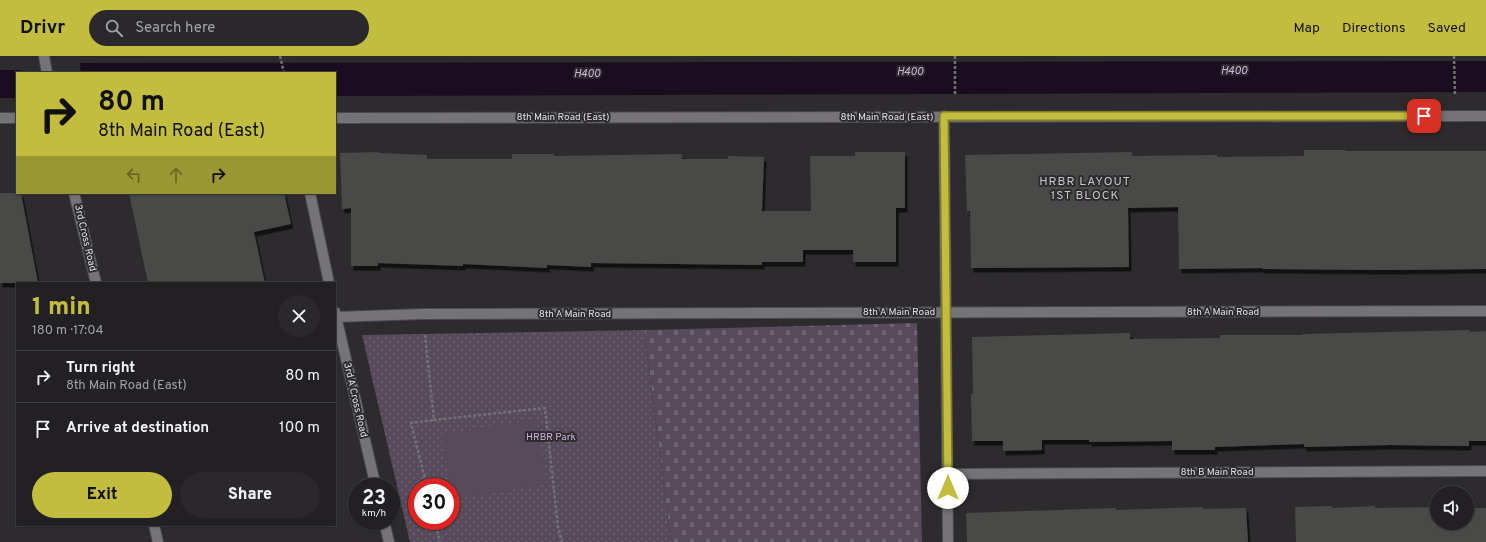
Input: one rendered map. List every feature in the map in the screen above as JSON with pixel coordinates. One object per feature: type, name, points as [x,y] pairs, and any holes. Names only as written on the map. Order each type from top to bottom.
[{"type":"street","points":[[44,56],[47,72]]},
{"type":"street","points":[[944,116],[948,542]]},
{"type":"street","name":"8th Main Road (East)","points":[[336,118],[1486,116]]},
{"type":"street","points":[[0,118],[16,118]]},
{"type":"street","name":"3rd Cross Road","points":[[74,194],[96,282]]},
{"type":"street","points":[[310,194],[329,282]]},
{"type":"street","name":"8th A Main Road","points":[[336,315],[1486,311]]},
{"type":"street","name":"3rd A Cross Road","points":[[336,315],[374,478]]},
{"type":"street","name":"8th B Main Road","points":[[948,474],[1486,471]]},
{"type":"street","points":[[154,526],[158,542]]},
{"type":"street","points":[[386,530],[389,542]]},
{"type":"path","points":[[280,56],[284,72]]},
{"type":"path","points":[[955,56],[955,94]]},
{"type":"path","points":[[1454,56],[1455,92]]},
{"type":"path","points":[[422,314],[434,420]]},
{"type":"path","points":[[424,478],[411,423],[545,408],[558,527],[562,542]]},
{"type":"path","points":[[437,530],[440,542]]},
{"type":"green space","points":[[917,323],[922,542],[671,542],[644,330]]},
{"type":"green space","name":"HRBR Park","points":[[644,330],[671,542],[410,542],[400,499],[400,478],[395,478],[362,335]]},
{"type":"green space","points":[[536,419],[547,484],[460,499],[460,478],[448,478],[441,435]]},
{"type":"water","name":"H400","points":[[1486,61],[1486,92],[336,96],[336,72],[81,72],[80,63]]},
{"type":"water","points":[[0,70],[21,70],[21,72],[16,72],[16,98],[0,98]]},
{"type":"building","points":[[1304,150],[1486,151],[1486,269],[1179,269],[1178,207],[1128,208],[1129,267],[971,268],[970,211],[967,211],[965,155],[1132,152],[1132,156],[1304,156]]},
{"type":"building","points":[[379,152],[427,155],[427,159],[512,159],[512,154],[554,154],[554,156],[682,154],[682,159],[728,159],[728,156],[764,157],[762,211],[811,211],[810,156],[855,156],[855,152],[905,152],[905,208],[896,208],[896,262],[853,262],[853,250],[803,250],[803,262],[762,262],[762,265],[591,263],[591,267],[547,265],[547,268],[463,264],[463,266],[378,263],[378,266],[351,266],[351,208],[342,209],[340,153]]},
{"type":"building","points":[[0,193],[21,194],[38,282],[0,283]]},
{"type":"building","points":[[129,194],[284,194],[291,224],[254,232],[265,282],[148,282]]},
{"type":"building","points":[[1470,330],[1470,332],[1486,331],[1486,441],[1469,441],[1469,446],[1389,445],[1304,447],[1304,444],[1215,447],[1215,450],[1172,450],[1172,441],[1089,442],[1089,440],[1042,440],[1042,450],[1003,451],[1003,441],[972,441],[972,337],[1130,333],[1130,339],[1220,338],[1220,335],[1303,335]]},
{"type":"building","points":[[1203,507],[1203,509],[1246,508],[1248,542],[967,542],[966,513],[1116,508],[1116,510]]},
{"type":"building","points":[[1295,507],[1430,507],[1430,530],[1474,530],[1474,508],[1486,508],[1486,542],[1296,542]]},
{"type":"district","name":"HRBR LAYOUT 1ST BLOCK","points":[[1085,189]]},
{"type":"route","points":[[948,488],[944,116],[1424,116]]}]
